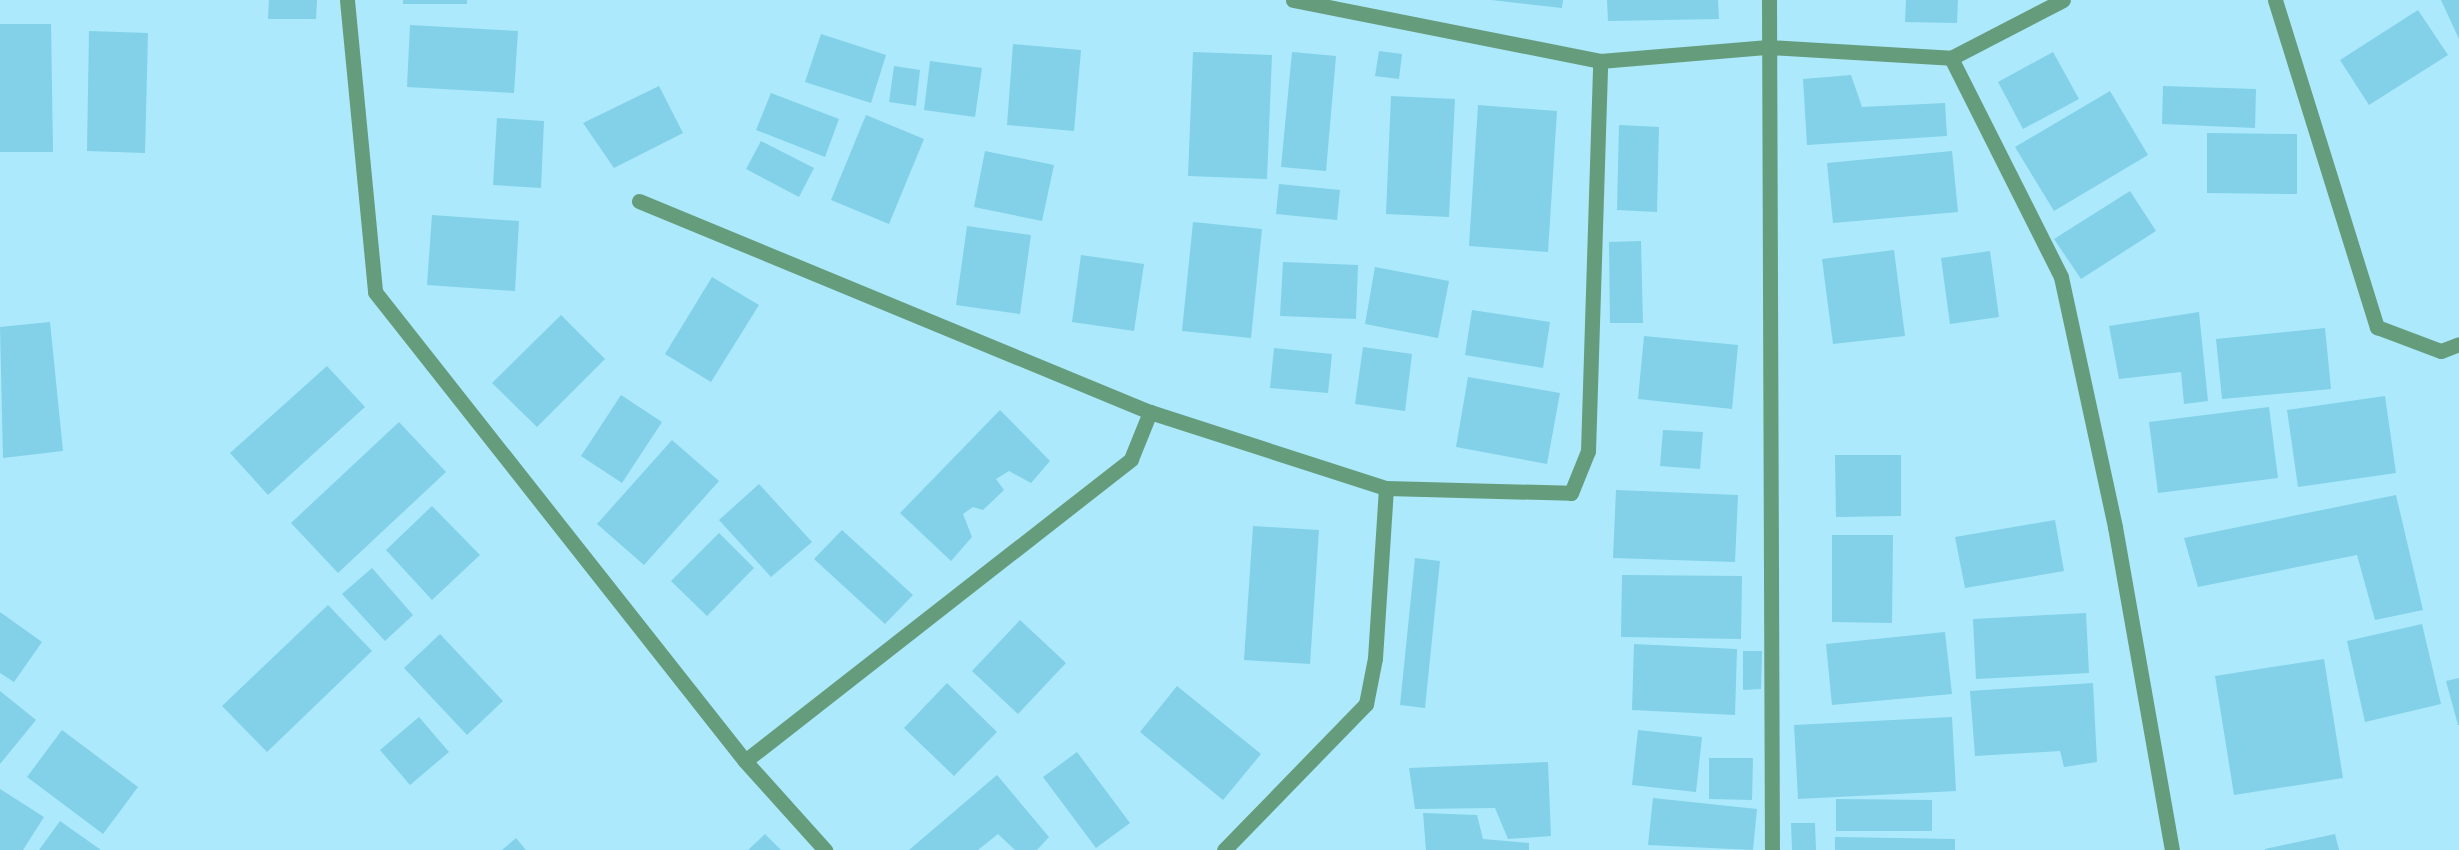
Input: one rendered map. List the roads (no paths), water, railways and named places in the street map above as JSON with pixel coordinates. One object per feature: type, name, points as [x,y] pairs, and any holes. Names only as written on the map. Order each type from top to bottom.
[{"type":"street","points":[[347,0],[375,292],[745,761],[825,850]]},
{"type":"street","points":[[1293,0],[1600,61],[1768,47],[1951,58],[2063,0]]},
{"type":"street","points":[[1769,0],[1772,850]]},
{"type":"street","points":[[2275,0],[2377,327],[2441,351],[2459,344]]},
{"type":"street","points":[[1951,58],[2061,277],[2115,526],[2172,850]]},
{"type":"street","points":[[639,201],[1150,412],[1386,488],[1571,493],[1588,451],[1600,61]]},
{"type":"street","points":[[745,761],[1131,459],[1150,412]]},
{"type":"street","points":[[1224,850],[1366,704],[1375,658],[1386,488]]}]
